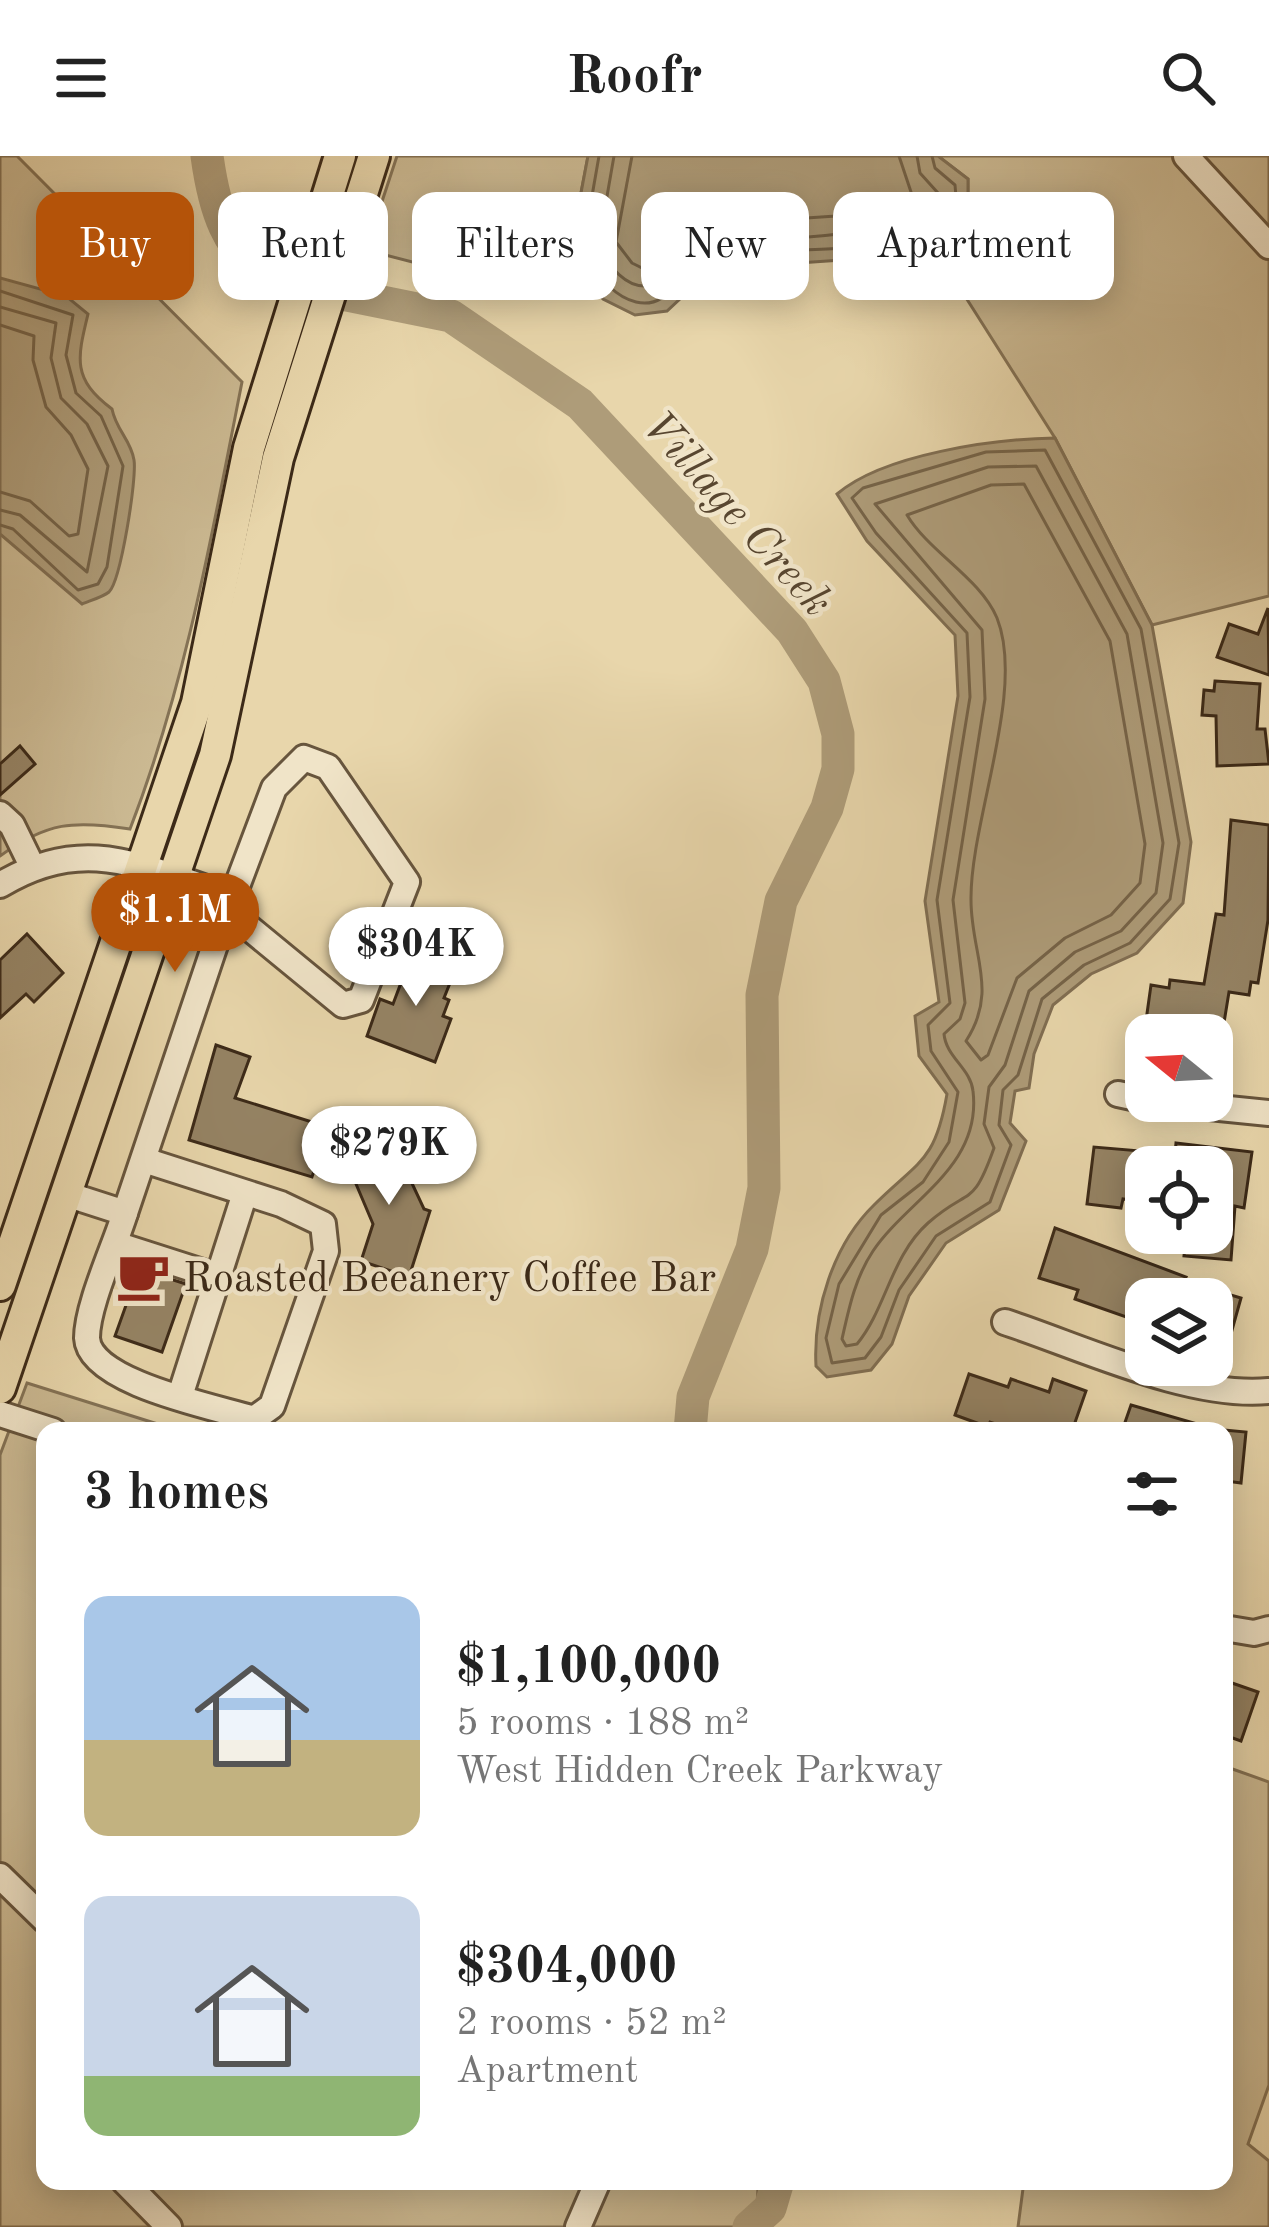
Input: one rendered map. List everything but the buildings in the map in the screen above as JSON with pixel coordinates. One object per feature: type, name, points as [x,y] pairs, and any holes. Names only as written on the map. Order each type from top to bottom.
[{"type":"main road","points":[[0,1285],[197,703],[269,375],[340,156]]},
{"type":"main road","points":[[0,1388],[225,716],[294,400],[372,161]]},
{"type":"street","points":[[1186,156],[1269,246]]},
{"type":"street","points":[[144,1160],[245,1192],[322,1224],[326,1251],[272,1406],[263,1417],[254,1419],[100,1367],[90,1352],[89,1325],[125,1213],[233,897],[274,788],[304,758],[328,767],[406,882],[361,1000],[343,1005],[242,922],[233,897]]},
{"type":"street","points":[[0,814],[12,825],[32,866]]},
{"type":"street","points":[[0,885],[32,866],[77,856],[142,867],[233,897]]},
{"type":"street","points":[[1118,1094],[1125,1096]]},
{"type":"street","points":[[1233,1109],[1269,1113]]},
{"type":"street","points":[[180,1396],[245,1192]]},
{"type":"street","points":[[66,1194],[125,1213]]},
{"type":"street","points":[[115,1244],[218,1277]]},
{"type":"street","points":[[1005,1322],[1180,1379],[1249,1393],[1269,1391]]},
{"type":"street","points":[[0,1414],[36,1426]]},
{"type":"street","points":[[1233,1630],[1254,1633],[1269,1629]]},
{"type":"street","points":[[0,1876],[36,1911]]},
{"type":"street","points":[[133,2190],[169,2227]]},
{"type":"street","points":[[578,2227],[594,2190]]},
{"type":"shaded area","points":[[0,156],[17,156],[53,192],[36,192],[36,300],[160,300],[242,382],[182,664],[130,829],[62,826],[32,836],[0,856]]},
{"type":"shaded area","points":[[397,156],[588,156],[581,192],[412,192],[412,262],[388,256],[385,192]]},
{"type":"shaded area","points":[[938,156],[1269,156],[1269,596],[1152,625],[1055,438],[967,300],[1114,300],[1114,192],[968,192],[968,179]]},
{"type":"shaded area","points":[[27,1383],[151,1422],[36,1422],[36,2190],[758,2190],[757,2227],[0,2227],[0,1455]]},
{"type":"shaded area","points":[[1233,1769],[1269,1782],[1269,2085],[1248,2144],[1269,2161],[1269,2227],[1018,2227],[1023,2190],[1233,2190]]},
{"type":"water","points":[[588,156],[938,156],[968,179],[968,192],[833,192],[833,261],[809,262],[809,192],[641,192],[641,300],[679,300],[667,311],[635,315],[605,300],[617,300],[617,192],[581,192]]},
{"type":"water","points":[[0,278],[36,288],[36,300],[71,300],[88,314],[80,356],[84,378],[112,409],[132,453],[134,470],[123,550],[114,584],[106,594],[82,604],[0,534]]},
{"type":"water","points":[[1055,438],[1152,625],[1191,842],[1183,903],[1137,953],[1091,974],[1053,1005],[1034,1054],[1029,1088],[1015,1091],[1010,1123],[1026,1141],[999,1210],[946,1243],[909,1296],[892,1344],[871,1370],[827,1377],[816,1366],[816,1345],[828,1279],[860,1221],[930,1148],[947,1094],[919,1056],[915,1016],[939,1002],[925,901],[958,696],[955,635],[867,541],[837,494],[882,469],[941,451]]},
{"type":"waterway","name":"Village Creek","points":[[207,156],[225,227],[257,269],[273,280],[451,316],[580,404],[792,631],[824,681],[838,734],[838,769],[827,808],[781,901],[762,995],[764,1188],[752,1249],[693,1397],[691,1422]]},
{"type":"waterway","name":"Village Creek","points":[[749,2227],[770,2208],[775,2190]]},
{"type":"place","name":"Roasted Beeanery Coffee Bar","points":[[143,1276]]}]
